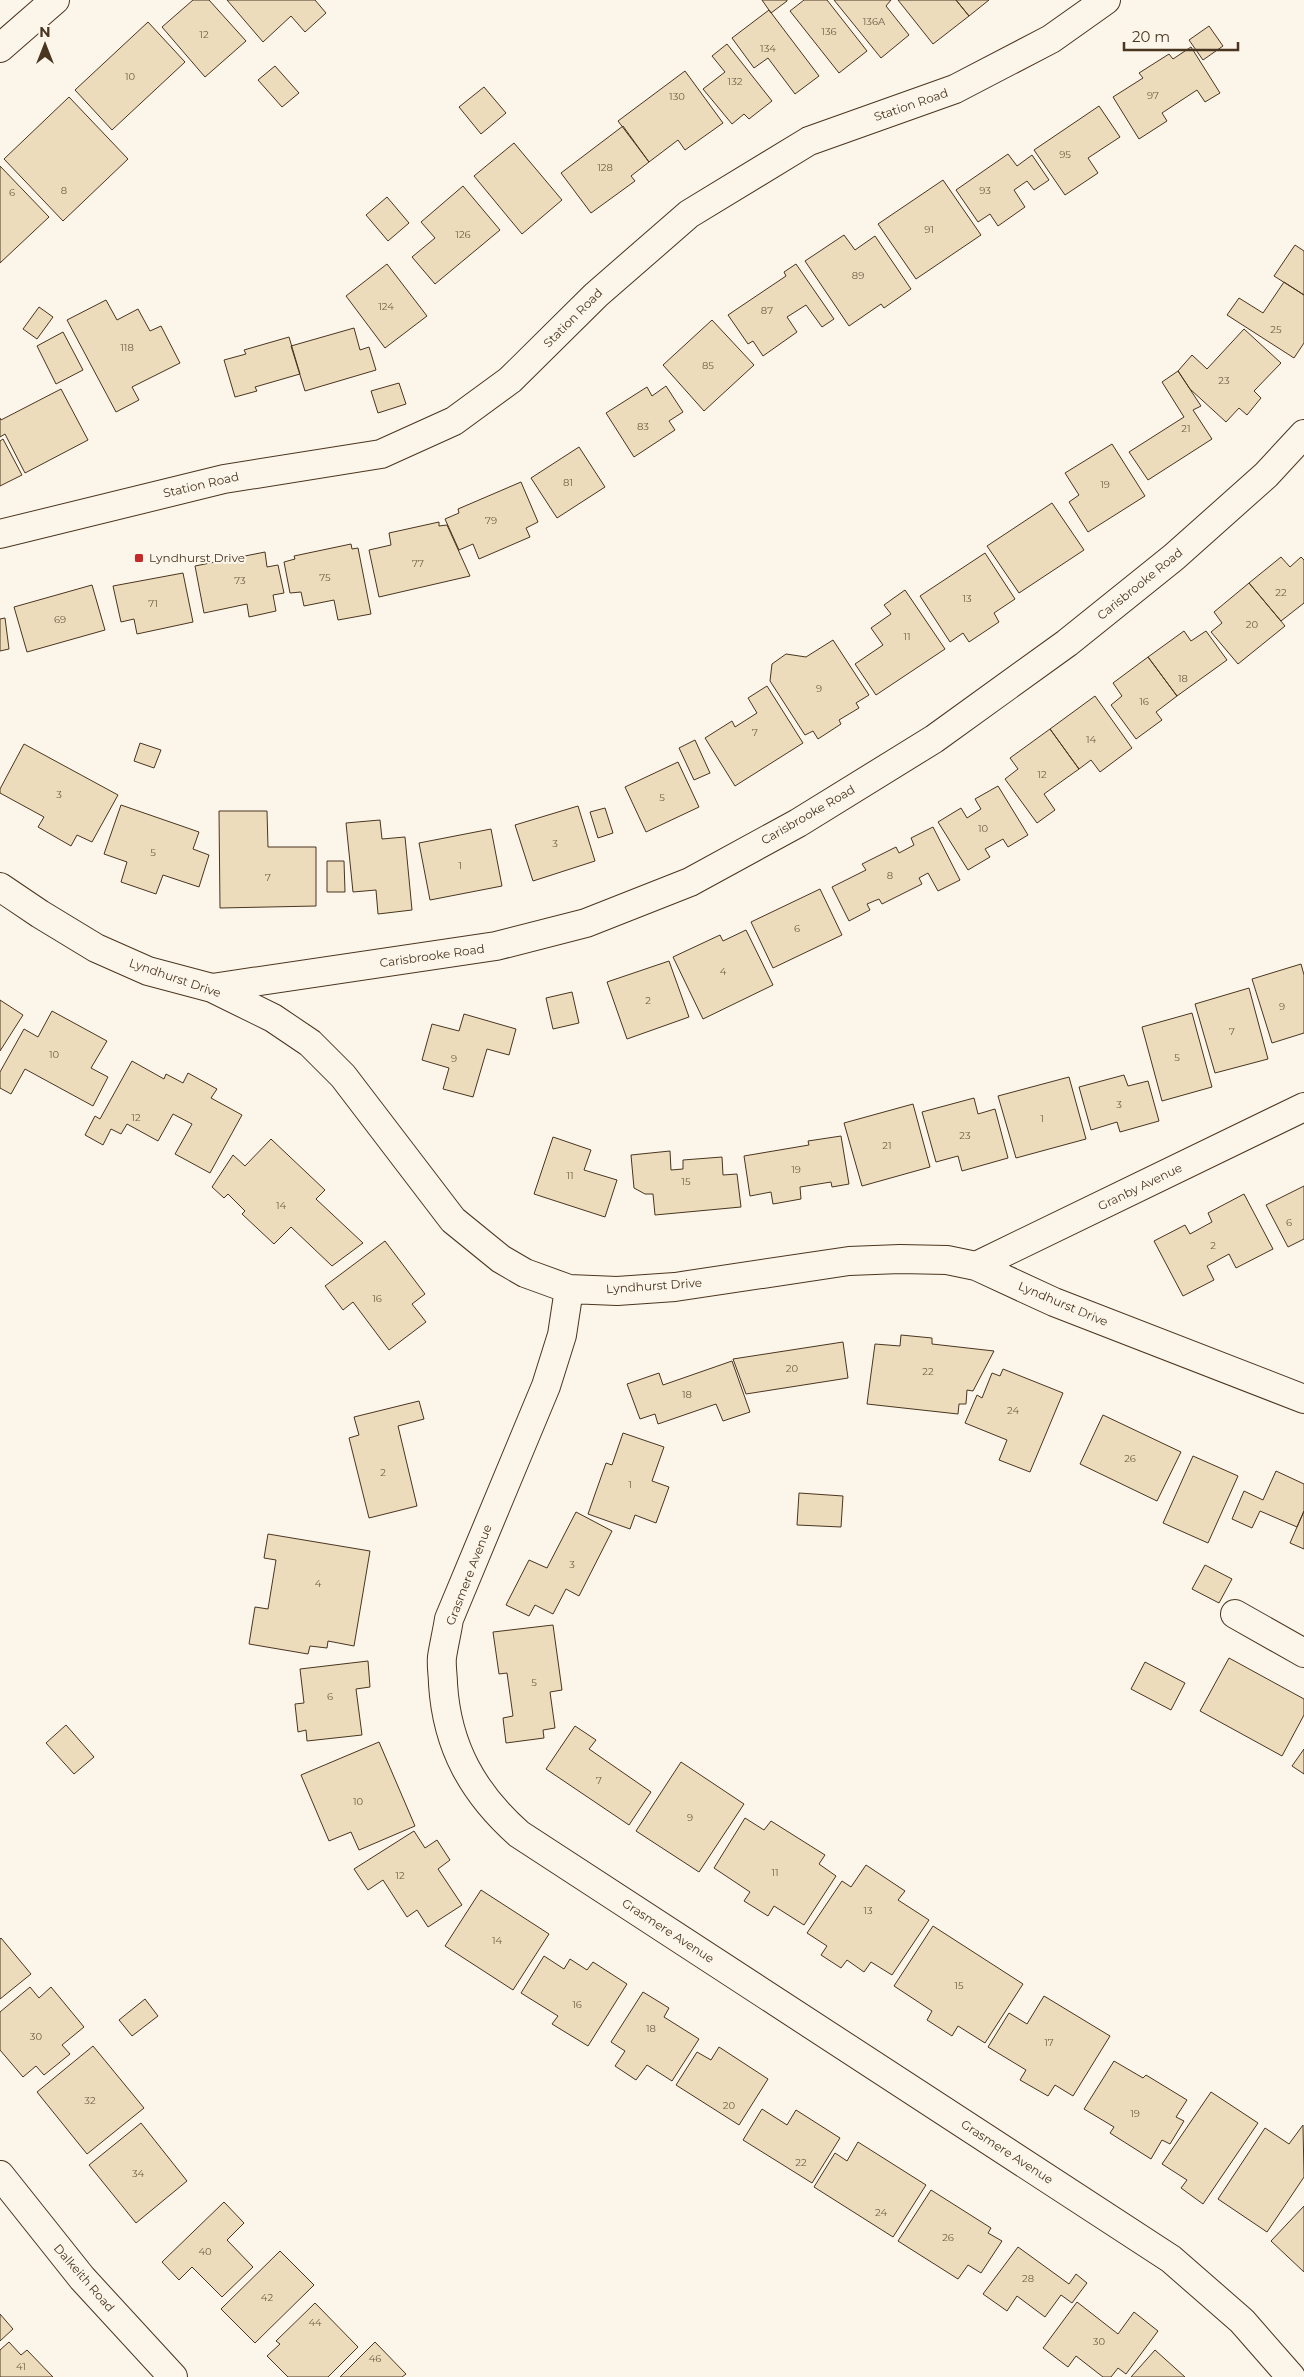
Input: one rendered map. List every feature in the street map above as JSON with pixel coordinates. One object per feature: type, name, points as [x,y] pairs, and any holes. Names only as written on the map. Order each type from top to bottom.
[{"type":"street","points":[[0,48],[55,0]]},
{"type":"street","name":"Station Road","points":[[0,534],[224,479],[381,454],[454,421],[510,380],[596,294],[689,214],[809,141],[955,89],[1051,39],[1106,0]]},
{"type":"street","name":"Carisbrooke Road","points":[[212,988],[496,946],[586,923],[690,882],[798,823],[942,734],[1067,643],[1174,557],[1266,475],[1304,434]]},
{"type":"street","name":"Lyndhurst Drive","points":[[0,887],[96,948],[148,971],[212,988],[273,1018],[310,1043],[343,1076],[453,1220],[501,1259],[525,1273],[569,1288],[617,1291],[675,1287],[850,1261],[947,1260],[976,1266],[1054,1302],[1304,1399]]},
{"type":"street","name":"Granby Avenue","points":[[976,1266],[1304,1107]]},
{"type":"street","name":"Grasmere Avenue","points":[[569,1288],[562,1335],[546,1386],[449,1619],[442,1658],[444,1704],[457,1752],[476,1788],[495,1812],[519,1834],[1171,2258],[1242,2321],[1291,2377]]},
{"type":"street","points":[[1235,1614],[1304,1652]]},
{"type":"street","name":"Dalkeith Road","points":[[0,2175],[82,2278],[173,2377]]},
{"type":"building","points":[[193,0],[209,0],[246,41],[205,77],[162,27]]},
{"type":"building","points":[[227,0],[315,0],[326,13],[305,32],[291,16],[263,42]]},
{"type":"building","points":[[762,0],[787,0],[787,1],[771,13]]},
{"type":"building","points":[[804,0],[827,0],[867,51],[839,73],[790,11]]},
{"type":"building","points":[[834,0],[891,0],[886,6],[909,35],[881,58]]},
{"type":"building","points":[[898,0],[956,0],[969,16],[933,44]]},
{"type":"building","points":[[956,0],[989,0],[969,16]]},
{"type":"building","points":[[769,10],[819,76],[795,94],[768,58],[754,68],[732,38]]},
{"type":"building","points":[[148,22],[185,62],[112,130],[75,90]]},
{"type":"building","points":[[1209,26],[1223,46],[1203,60],[1189,40]]},
{"type":"building","points":[[727,44],[772,101],[749,119],[744,114],[732,124],[703,89],[725,72],[712,56]]},
{"type":"building","points":[[1191,47],[1220,93],[1205,102],[1197,90],[1162,113],[1167,121],[1139,139],[1113,97],[1143,78],[1139,73],[1169,54],[1173,59]]},
{"type":"building","points":[[275,66],[299,93],[282,107],[258,80]]},
{"type":"building","points":[[685,71],[723,123],[685,150],[678,140],[649,162],[618,121]]},
{"type":"building","points":[[484,87],[506,113],[481,134],[459,107]]},
{"type":"building","points":[[69,97],[128,159],[63,221],[4,159]]},
{"type":"building","points":[[1099,106],[1120,137],[1088,158],[1098,173],[1065,195],[1034,150]]},
{"type":"building","points":[[623,126],[649,162],[631,176],[635,181],[591,213],[561,173]]},
{"type":"building","points":[[514,143],[562,200],[522,234],[474,176]]},
{"type":"building","points":[[1008,154],[1017,166],[1032,155],[1049,180],[1034,190],[1027,181],[1014,190],[1025,207],[998,226],[990,214],[978,222],[956,190]]},
{"type":"building","points":[[0,166],[49,217],[0,263]]},
{"type":"building","points":[[943,180],[981,235],[916,279],[878,224]]},
{"type":"building","points":[[463,186],[500,230],[435,284],[412,257],[435,238],[421,222]]},
{"type":"building","points":[[387,197],[409,223],[388,241],[366,215]]},
{"type":"building","points":[[844,235],[855,250],[875,236],[911,289],[884,308],[881,304],[849,326],[805,261]]},
{"type":"building","points":[[1295,245],[1304,251],[1304,295],[1274,276]]},
{"type":"building","points":[[387,264],[427,316],[385,348],[346,296]]},
{"type":"building","points":[[796,264],[834,319],[822,327],[806,305],[787,317],[797,332],[763,356],[753,341],[748,344],[728,315],[786,276],[784,272]]},
{"type":"building","points":[[1284,282],[1304,295],[1304,343],[1294,358],[1227,315],[1239,298],[1263,313]]},
{"type":"building","points":[[106,300],[117,320],[138,309],[150,331],[161,326],[180,363],[132,387],[139,400],[116,412],[67,320]]},
{"type":"building","points":[[39,307],[53,317],[37,339],[23,329]]},
{"type":"building","points":[[712,320],[754,365],[704,411],[663,365]]},
{"type":"building","points":[[354,328],[360,350],[369,347],[376,370],[305,391],[291,346]]},
{"type":"building","points":[[1244,329],[1281,363],[1254,391],[1261,398],[1247,415],[1239,408],[1226,422],[1190,389],[1178,371],[1192,355],[1207,369]]},
{"type":"building","points":[[63,332],[83,370],[56,384],[37,346]]},
{"type":"building","points":[[289,337],[300,374],[255,387],[257,391],[235,397],[224,360],[246,354],[244,350]]},
{"type":"building","points":[[1178,371],[1201,406],[1193,410],[1212,439],[1148,480],[1129,452],[1184,417],[1162,382]]},
{"type":"building","points":[[399,383],[406,404],[378,413],[371,391]]},
{"type":"building","points":[[666,386],[683,412],[669,421],[675,430],[634,457],[606,413],[647,387],[652,396]]},
{"type":"building","points":[[61,389],[88,440],[25,473],[5,434],[0,437],[0,418],[1,420]]},
{"type":"building","points":[[3,439],[22,475],[0,486],[0,441]]},
{"type":"building","points":[[1112,444],[1145,496],[1088,532],[1069,502],[1079,495],[1065,473]]},
{"type":"building","points":[[579,447],[605,487],[557,518],[531,478]]},
{"type":"building","points":[[521,482],[538,522],[526,528],[530,537],[479,559],[473,544],[459,550],[445,519],[459,513],[458,509]]},
{"type":"building","points":[[1052,503],[1084,550],[1019,593],[987,546]]},
{"type":"building","points":[[439,522],[439,526],[447,525],[470,576],[379,597],[369,550],[391,545],[389,533]]},
{"type":"building","points":[[351,544],[352,549],[358,548],[371,614],[338,620],[334,600],[304,606],[301,592],[290,593],[284,562],[295,559],[294,556]]},
{"type":"building","points":[[265,552],[267,567],[278,565],[284,593],[273,595],[276,611],[249,617],[247,604],[204,613],[195,566]]},
{"type":"building","points":[[985,553],[1015,599],[994,613],[999,622],[969,642],[963,633],[950,642],[920,596]]},
{"type":"building","points":[[1281,557],[1290,567],[1301,557],[1304,560],[1304,603],[1281,621],[1249,583]]},
{"type":"building","points":[[183,573],[193,622],[137,634],[134,619],[121,622],[113,586]]},
{"type":"building","points":[[1249,583],[1285,626],[1238,664],[1211,632],[1222,623],[1214,612]]},
{"type":"building","points":[[92,585],[105,630],[27,652],[14,607]]},
{"type":"building","points":[[905,590],[945,649],[876,695],[855,664],[883,645],[871,628],[891,614],[884,605]]},
{"type":"building","points":[[5,618],[9,649],[0,651],[0,619]]},
{"type":"building","points":[[1184,631],[1191,641],[1206,631],[1227,660],[1177,696],[1148,657]]},
{"type":"building","points":[[833,640],[869,695],[856,703],[859,708],[839,720],[841,724],[818,739],[813,731],[805,735],[770,681],[772,664],[786,654],[806,657]]},
{"type":"building","points":[[1148,657],[1177,696],[1156,712],[1162,720],[1136,739],[1111,705],[1122,696],[1113,683]]},
{"type":"building","points":[[767,686],[803,743],[735,786],[705,738],[732,721],[735,727],[757,713],[748,698]]},
{"type":"building","points":[[1095,696],[1132,748],[1100,772],[1091,760],[1079,769],[1050,729]]},
{"type":"building","points":[[1050,729],[1079,769],[1044,794],[1055,810],[1037,823],[1005,779],[1018,769],[1010,758]]},
{"type":"building","points":[[695,740],[710,773],[694,780],[679,748]]},
{"type":"building","points":[[140,743],[161,750],[154,768],[134,761]]},
{"type":"building","points":[[24,744],[118,795],[92,842],[77,835],[71,846],[38,827],[44,817],[0,793],[0,789]]},
{"type":"building","points":[[678,762],[699,807],[646,832],[625,787]]},
{"type":"building","points":[[998,786],[1028,835],[1008,847],[1003,839],[985,849],[990,857],[968,870],[938,822],[961,808],[967,818],[981,809],[975,799]]},
{"type":"building","points":[[121,805],[199,832],[193,849],[209,855],[199,887],[163,875],[156,894],[121,882],[127,862],[104,854]]},
{"type":"building","points":[[578,806],[595,861],[533,881],[515,825]]},
{"type":"building","points":[[605,808],[613,833],[598,838],[590,812]]},
{"type":"building","points":[[219,811],[267,811],[268,847],[316,847],[316,906],[220,908]]},
{"type":"building","points":[[380,820],[382,839],[405,837],[412,910],[378,914],[376,890],[353,892],[346,823]]},
{"type":"building","points":[[933,827],[960,880],[938,891],[928,873],[919,878],[922,884],[882,904],[879,899],[867,904],[870,910],[849,921],[832,887],[866,870],[862,864],[896,847],[899,853],[914,845],[911,838]]},
{"type":"building","points":[[491,829],[502,886],[430,900],[419,843]]},
{"type":"building","points":[[327,861],[344,861],[345,892],[327,892]]},
{"type":"building","points":[[820,889],[842,935],[773,968],[751,922]]},
{"type":"building","points":[[746,930],[773,985],[703,1019],[673,957],[720,935],[723,941]]},
{"type":"building","points":[[669,961],[689,1017],[627,1039],[607,982]]},
{"type":"building","points":[[1301,964],[1304,975],[1304,1033],[1272,1043],[1252,979]]},
{"type":"building","points":[[1249,988],[1268,1059],[1215,1073],[1195,1004]]},
{"type":"building","points":[[572,992],[579,1023],[553,1029],[546,998]]},
{"type":"building","points":[[0,1000],[23,1015],[0,1051]]},
{"type":"building","points":[[52,1011],[107,1041],[91,1068],[108,1077],[93,1106],[25,1069],[11,1094],[0,1088],[0,1072],[24,1029],[38,1037]]},
{"type":"building","points":[[1192,1013],[1212,1087],[1162,1101],[1142,1027]]},
{"type":"building","points":[[464,1014],[516,1029],[509,1055],[487,1049],[473,1097],[443,1089],[449,1068],[422,1060],[432,1024],[459,1031]]},
{"type":"building","points":[[132,1061],[164,1079],[166,1074],[183,1083],[188,1073],[217,1089],[211,1098],[242,1115],[210,1173],[175,1154],[192,1124],[173,1114],[158,1141],[127,1124],[121,1134],[111,1129],[103,1145],[85,1135],[95,1116],[100,1119]]},
{"type":"building","points":[[1124,1075],[1128,1086],[1148,1081],[1159,1121],[1120,1132],[1117,1122],[1091,1130],[1079,1087]]},
{"type":"building","points":[[1069,1077],[1086,1139],[1016,1158],[998,1096]]},
{"type":"building","points":[[974,1098],[978,1114],[995,1109],[1008,1158],[962,1171],[958,1156],[936,1162],[922,1112]]},
{"type":"building","points":[[913,1104],[930,1167],[862,1186],[844,1123]]},
{"type":"building","points":[[841,1136],[849,1184],[832,1187],[831,1182],[800,1187],[801,1199],[773,1204],[771,1192],[750,1196],[744,1156],[809,1145],[808,1141]]},
{"type":"building","points":[[553,1137],[591,1150],[584,1170],[617,1180],[605,1217],[534,1194]]},
{"type":"building","points":[[271,1139],[325,1190],[316,1199],[363,1243],[332,1266],[291,1227],[274,1244],[242,1214],[245,1211],[228,1194],[224,1198],[212,1187],[233,1155],[245,1166]]},
{"type":"building","points":[[670,1151],[671,1170],[683,1169],[683,1160],[722,1157],[723,1175],[737,1174],[741,1207],[655,1215],[653,1194],[645,1194],[634,1188],[631,1155]]},
{"type":"building","points":[[1304,1186],[1304,1239],[1288,1247],[1266,1205]]},
{"type":"building","points":[[1244,1194],[1273,1249],[1236,1268],[1229,1254],[1207,1266],[1214,1280],[1183,1296],[1154,1241],[1185,1225],[1190,1234],[1212,1222],[1208,1213]]},
{"type":"building","points":[[385,1241],[425,1294],[412,1304],[426,1322],[389,1350],[353,1302],[343,1310],[325,1286]]},
{"type":"building","points":[[901,1335],[932,1338],[932,1344],[994,1351],[973,1391],[967,1390],[966,1404],[959,1404],[958,1414],[867,1404],[875,1344],[900,1346]]},
{"type":"building","points":[[843,1342],[848,1378],[746,1394],[733,1359]]},
{"type":"building","points":[[732,1361],[750,1412],[723,1421],[716,1404],[658,1424],[655,1414],[640,1419],[627,1384],[659,1373],[663,1385]]},
{"type":"building","points":[[1003,1369],[1063,1393],[1030,1472],[999,1460],[1007,1440],[965,1423],[977,1395],[982,1398],[992,1373],[1000,1376]]},
{"type":"building","points":[[419,1401],[424,1419],[398,1426],[417,1506],[369,1518],[349,1438],[359,1435],[354,1417]]},
{"type":"building","points":[[1103,1415],[1181,1452],[1157,1501],[1080,1464]]},
{"type":"building","points":[[623,1433],[664,1447],[652,1481],[669,1487],[656,1523],[635,1515],[630,1529],[588,1514],[606,1463],[612,1465]]},
{"type":"building","points":[[1193,1456],[1238,1476],[1208,1543],[1163,1523]]},
{"type":"building","points":[[1276,1471],[1304,1484],[1304,1511],[1297,1527],[1260,1511],[1252,1528],[1232,1519],[1244,1491],[1263,1500]]},
{"type":"building","points":[[799,1493],[843,1496],[841,1527],[797,1525]]},
{"type":"building","points":[[1304,1511],[1304,1549],[1290,1543]]},
{"type":"building","points":[[576,1512],[612,1531],[579,1596],[566,1589],[553,1614],[535,1605],[529,1616],[506,1605],[529,1560],[547,1568]]},
{"type":"building","points":[[268,1534],[370,1551],[354,1646],[328,1641],[327,1648],[310,1646],[308,1654],[249,1644],[255,1607],[268,1609],[276,1560],[264,1558]]},
{"type":"building","points":[[1205,1565],[1232,1579],[1219,1603],[1192,1589]]},
{"type":"building","points":[[553,1625],[562,1690],[550,1692],[555,1728],[543,1730],[544,1738],[506,1743],[503,1718],[513,1716],[507,1673],[499,1674],[493,1632]]},
{"type":"building","points":[[1229,1658],[1304,1699],[1304,1715],[1282,1756],[1200,1711]]},
{"type":"building","points":[[368,1661],[370,1687],[356,1689],[362,1735],[307,1741],[306,1730],[298,1732],[295,1704],[304,1703],[300,1669]]},
{"type":"building","points":[[1145,1662],[1185,1683],[1171,1710],[1131,1689]]},
{"type":"building","points":[[66,1725],[94,1757],[74,1774],[46,1743]]},
{"type":"building","points":[[575,1726],[596,1740],[589,1749],[651,1792],[629,1825],[546,1769]]},
{"type":"building","points":[[379,1742],[415,1826],[359,1850],[351,1832],[329,1841],[301,1775]]},
{"type":"building","points":[[1304,1749],[1304,1774],[1292,1766]]},
{"type":"building","points":[[681,1762],[744,1804],[699,1872],[636,1831]]},
{"type":"building","points":[[745,1818],[764,1830],[771,1821],[825,1855],[819,1864],[836,1876],[804,1925],[774,1906],[768,1916],[744,1901],[750,1892],[714,1868]]},
{"type":"building","points":[[414,1831],[425,1848],[437,1840],[450,1860],[438,1869],[462,1905],[428,1927],[417,1910],[407,1917],[383,1880],[368,1890],[354,1869]]},
{"type":"building","points":[[866,1865],[905,1891],[898,1900],[929,1920],[892,1975],[871,1962],[864,1972],[847,1960],[841,1968],[821,1955],[827,1946],[807,1933],[842,1881],[851,1887]]},
{"type":"building","points":[[481,1890],[549,1934],[513,1990],[445,1946]]},
{"type":"building","points":[[933,1926],[1023,1984],[985,2043],[958,2026],[952,2036],[927,2020],[932,2011],[894,1986]]},
{"type":"building","points":[[0,1939],[31,1974],[0,1999]]},
{"type":"building","points":[[544,1956],[564,1969],[570,1959],[587,1970],[593,1962],[627,1984],[588,2046],[552,2024],[558,2016],[521,1993]]},
{"type":"building","points":[[30,1987],[39,1998],[51,1987],[84,2027],[62,2045],[70,2054],[44,2075],[36,2066],[23,2077],[0,2050],[0,2012]]},
{"type":"building","points":[[643,1992],[669,2008],[664,2017],[699,2039],[672,2081],[647,2065],[636,2080],[615,2066],[625,2051],[611,2042]]},
{"type":"building","points":[[1044,1996],[1110,2036],[1073,2096],[1055,2085],[1048,2096],[1020,2080],[1026,2070],[988,2047],[1009,2013],[1027,2024]]},
{"type":"building","points":[[145,1999],[158,2016],[132,2036],[119,2020]]},
{"type":"building","points":[[93,2046],[144,2108],[87,2154],[37,2092]]},
{"type":"building","points":[[719,2047],[768,2079],[739,2125],[676,2085],[697,2052],[711,2060]]},
{"type":"building","points":[[1114,2061],[1143,2078],[1146,2075],[1187,2100],[1176,2117],[1184,2121],[1170,2144],[1162,2140],[1151,2159],[1110,2133],[1114,2127],[1084,2109]]},
{"type":"building","points":[[1211,2092],[1258,2123],[1203,2204],[1181,2188],[1187,2180],[1162,2164]]},
{"type":"building","points":[[762,2109],[787,2125],[796,2110],[840,2138],[812,2183],[743,2140]]},
{"type":"building","points":[[141,2123],[187,2181],[136,2223],[89,2165]]},
{"type":"building","points":[[1303,2125],[1304,2177],[1267,2232],[1218,2199],[1265,2128],[1289,2144]]},
{"type":"building","points":[[858,2142],[926,2185],[893,2237],[814,2187],[835,2153],[847,2161]]},
{"type":"building","points":[[931,2190],[991,2228],[988,2233],[1002,2241],[981,2273],[968,2265],[958,2279],[898,2241]]},
{"type":"building","points":[[224,2202],[244,2223],[227,2240],[253,2267],[222,2297],[192,2267],[179,2280],[162,2262]]},
{"type":"building","points":[[1304,2206],[1304,2272],[1271,2241]]},
{"type":"building","points":[[1018,2247],[1069,2284],[1076,2274],[1087,2283],[1072,2303],[1061,2295],[1045,2317],[1017,2296],[1007,2311],[983,2294]]},
{"type":"building","points":[[280,2251],[314,2285],[255,2343],[221,2309]]},
{"type":"building","points":[[1077,2302],[1118,2334],[1134,2312],[1158,2331],[1126,2374],[1118,2368],[1111,2377],[1103,2377],[1076,2356],[1068,2367],[1043,2348]]},
{"type":"building","points":[[315,2303],[358,2347],[328,2377],[288,2377],[267,2356],[280,2344],[276,2341]]},
{"type":"building","points":[[0,2314],[13,2329],[0,2341]]},
{"type":"building","points":[[9,2342],[21,2355],[27,2350],[53,2377],[0,2377],[0,2350]]},
{"type":"building","points":[[375,2342],[406,2374],[402,2377],[340,2377]]},
{"type":"building","points":[[1155,2350],[1185,2377],[1131,2377]]},
{"type":"place","name":"Lyndhurst Drive","points":[[139,558]]}]
